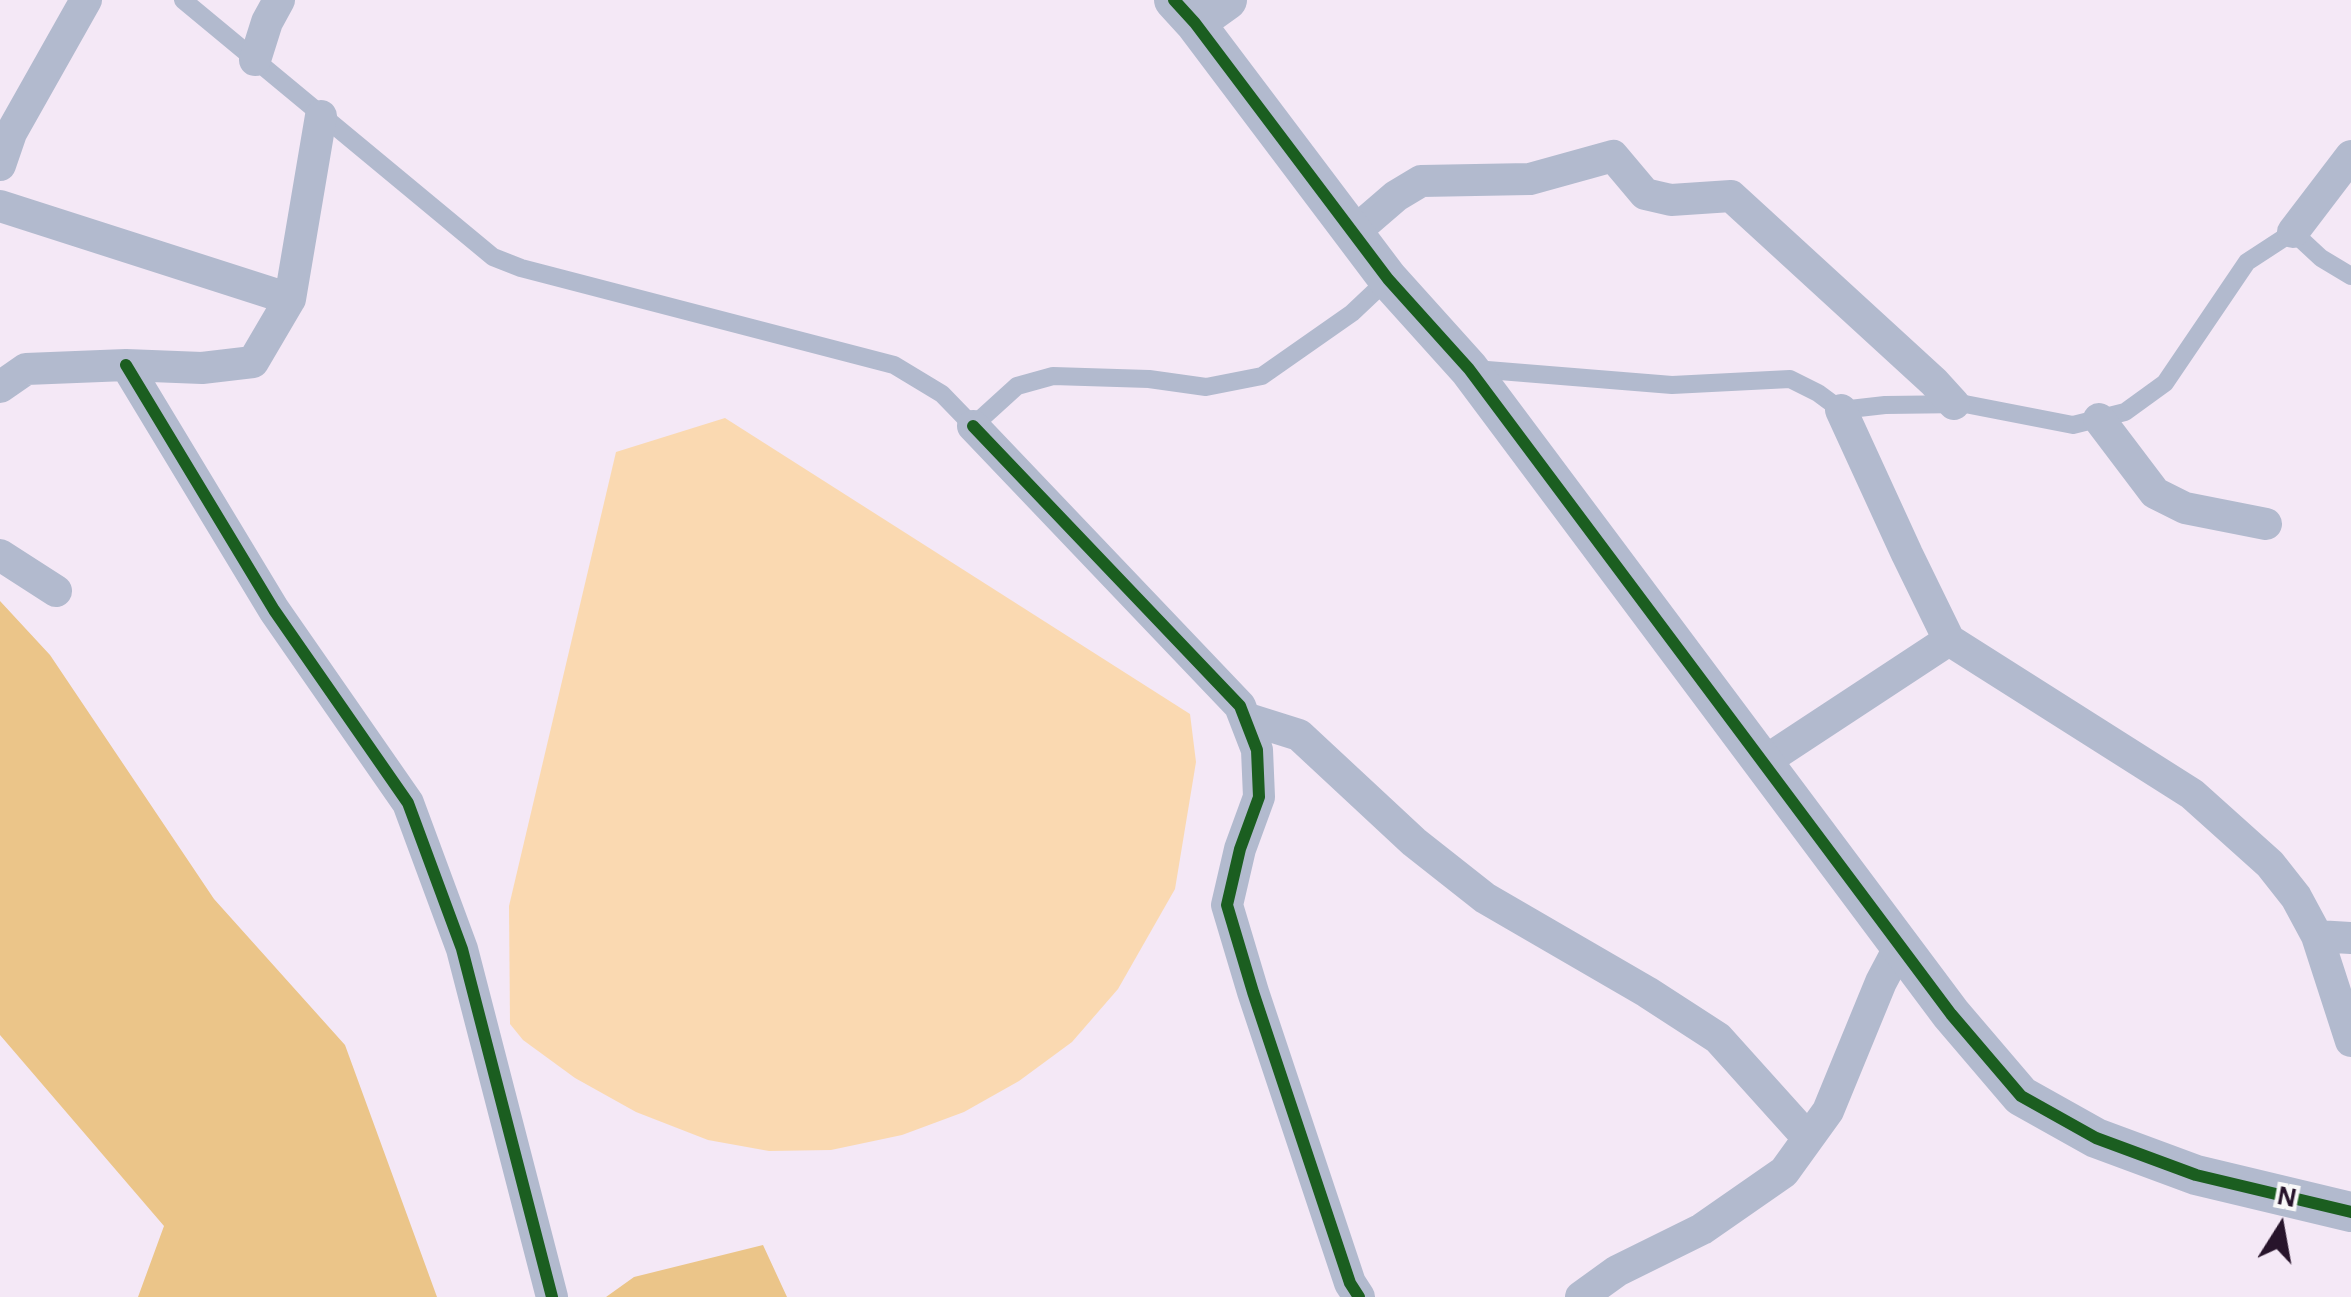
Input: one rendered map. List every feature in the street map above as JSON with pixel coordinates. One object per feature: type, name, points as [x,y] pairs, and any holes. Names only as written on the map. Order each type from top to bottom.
[{"type":"street","points":[[0,166],[11,132],[86,0]]},
{"type":"street","points":[[255,60],[267,22],[280,0]]},
{"type":"street","points":[[1199,8],[1353,233],[1388,279],[1469,369],[1950,1014],[2021,1096],[2096,1138],[2196,1174],[2351,1212]]},
{"type":"street","points":[[0,387],[26,370],[126,364],[202,368],[253,362],[290,300],[322,116]]},
{"type":"street","points":[[1353,233],[1396,196],[1421,181],[1530,180],[1613,156],[1645,194],[1671,200],[1731,196],[1954,404]]},
{"type":"street","points":[[2293,232],[2351,156]]},
{"type":"street","points":[[0,206],[290,300]]},
{"type":"street","points":[[126,364],[274,610],[408,803],[462,949],[552,1297]]},
{"type":"street","points":[[1842,410],[1949,640],[2192,794],[2270,864],[2296,897],[2317,936],[2351,1041]]},
{"type":"street","points":[[2099,418],[2154,493],[2185,508],[2266,524]]},
{"type":"street","points":[[973,426],[1240,706],[1258,750],[1259,797],[1240,849],[1228,905],[1350,1283],[1359,1297]]},
{"type":"street","points":[[0,555],[56,591]]},
{"type":"street","points":[[1762,762],[1949,640]]},
{"type":"street","points":[[1245,718],[1299,736],[1414,842],[1485,898],[1718,1038],[1808,1138]]},
{"type":"street","points":[[2317,936],[2351,938]]},
{"type":"street","points":[[1581,1297],[1616,1271],[1702,1229],[1784,1172],[1828,1111],[1881,982],[1900,946]]},
{"type":"lane","points":[[182,0],[493,257],[520,268],[894,365],[942,394],[973,426],[1017,386],[1053,376],[1148,379],[1206,387],[1262,376],[1352,312],[1388,279]]},
{"type":"lane","points":[[1469,369],[1672,385],[1790,379],[1842,410],[1954,404],[2074,425],[2125,412],[2165,384],[2246,262],[2293,232],[2321,258],[2351,276]]},
{"type":"shaded area","points":[[725,418],[1190,714],[1196,762],[1175,889],[1118,989],[1072,1042],[1019,1081],[964,1112],[902,1135],[831,1150],[769,1151],[708,1140],[636,1112],[575,1078],[523,1040],[510,1024],[509,906],[616,452]]},
{"type":"shaded area","points":[[0,601],[50,655],[214,899],[345,1045],[437,1297],[138,1297],[164,1226],[0,1035]]},
{"type":"shaded area","points":[[763,1245],[787,1297],[606,1297],[634,1277]]},
{"type":"cycle path","points":[[1174,0],[1388,279],[1469,369],[1951,1014],[2021,1096],[2096,1138],[2196,1175],[2351,1212]]},
{"type":"cycle path","points":[[126,365],[274,610],[408,803],[462,949],[552,1297]]},
{"type":"cycle path","points":[[973,426],[1240,706],[1257,750],[1259,797],[1240,849],[1227,905],[1350,1283],[1359,1297]]}]
